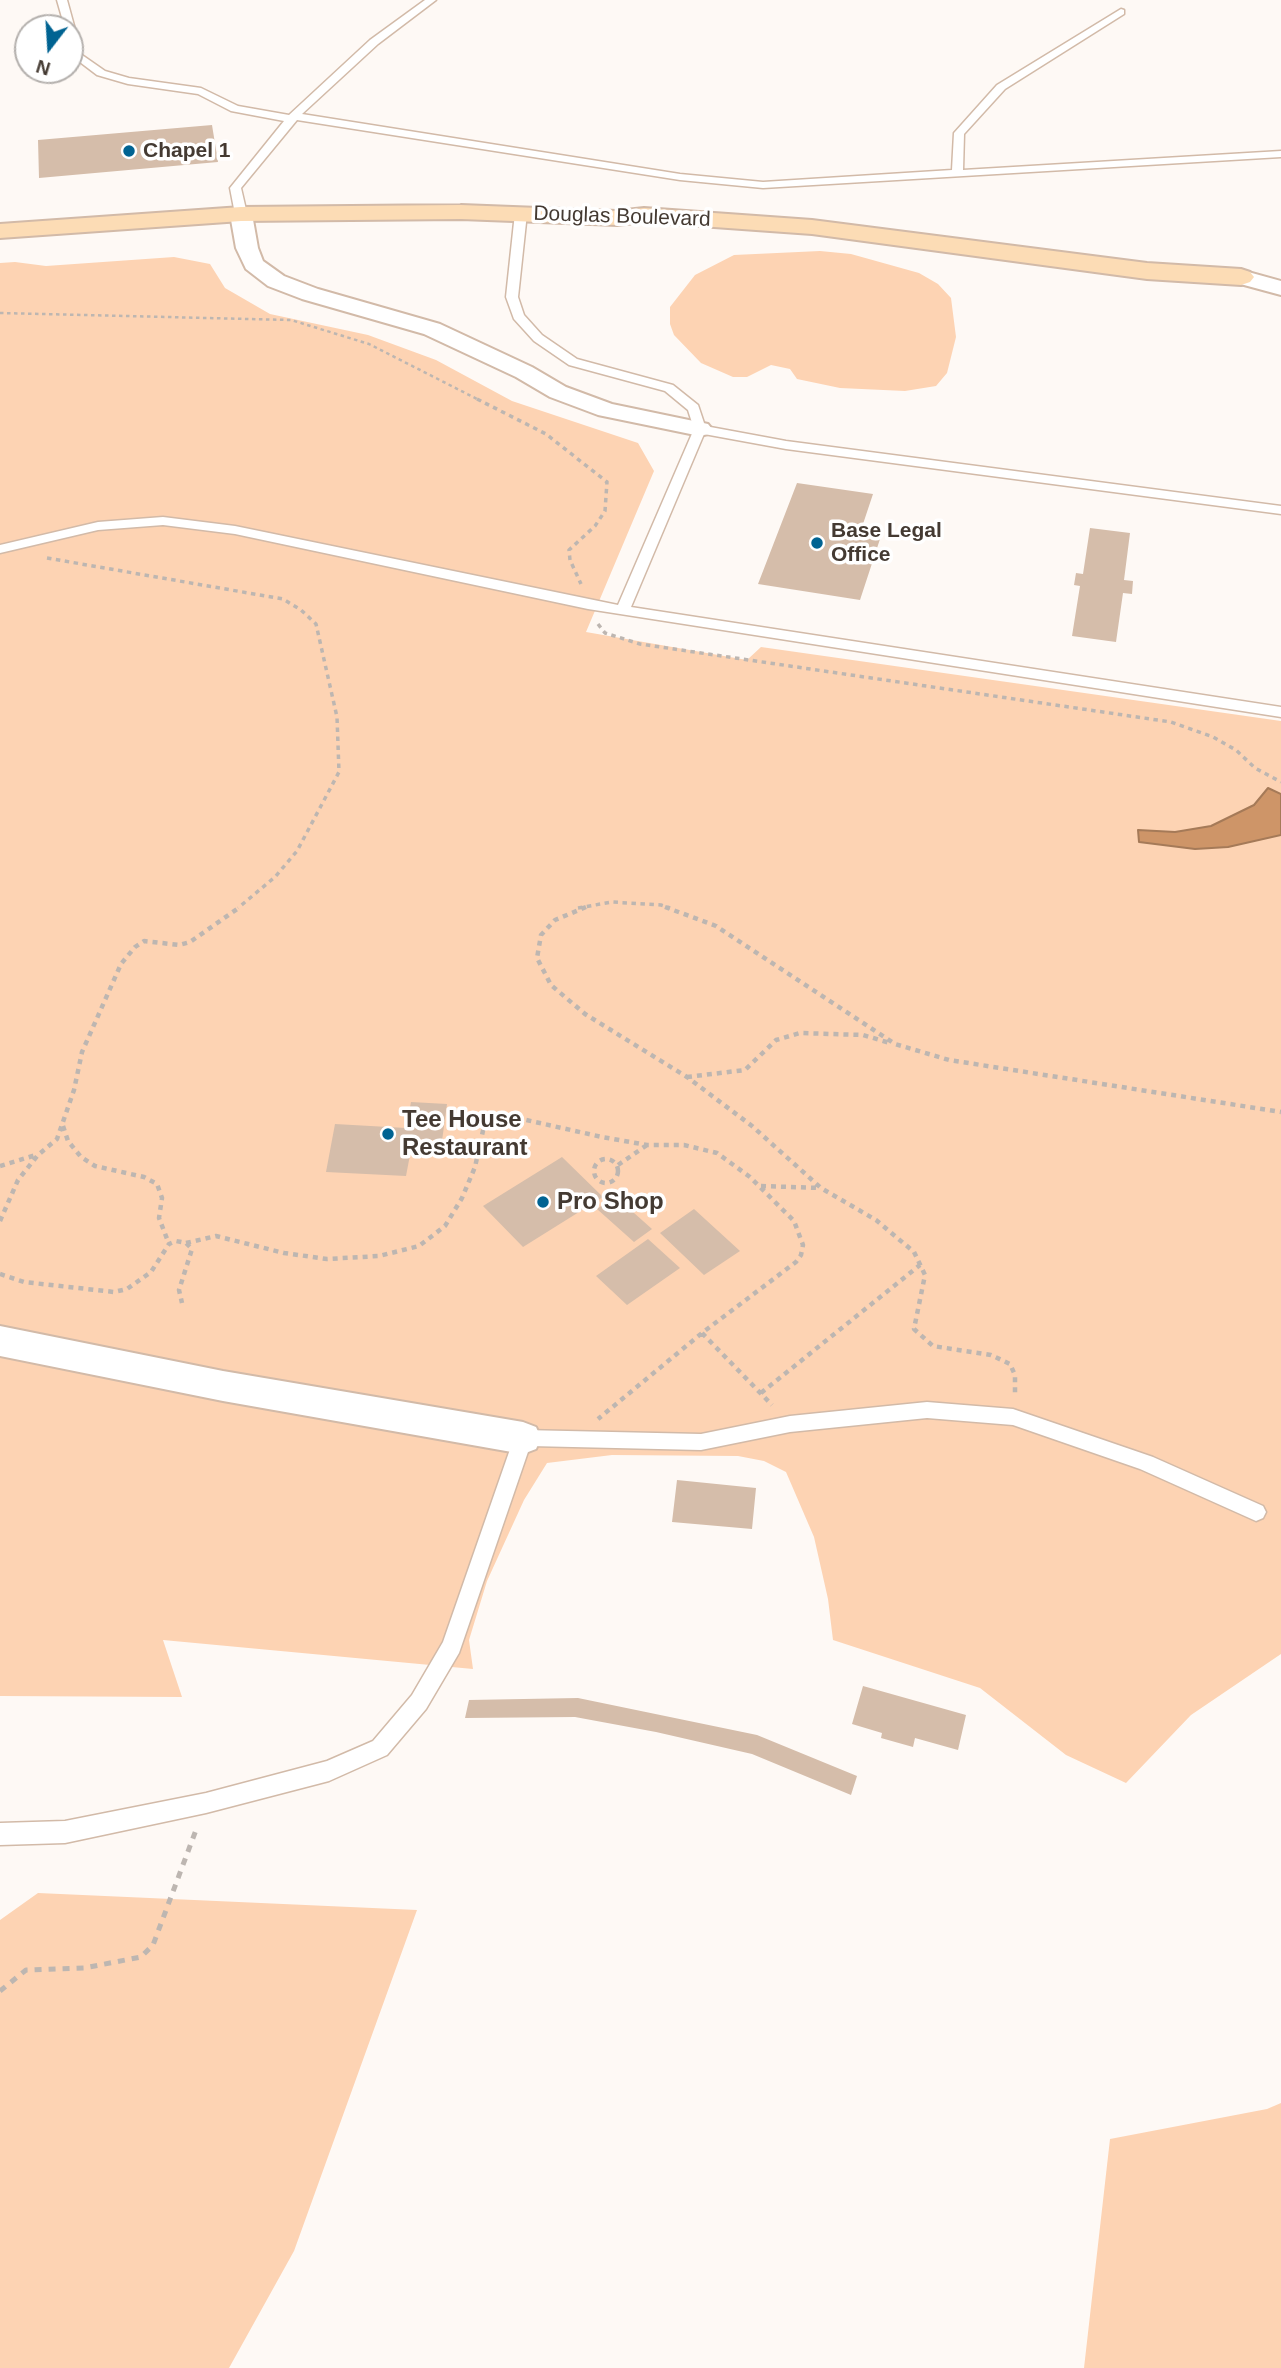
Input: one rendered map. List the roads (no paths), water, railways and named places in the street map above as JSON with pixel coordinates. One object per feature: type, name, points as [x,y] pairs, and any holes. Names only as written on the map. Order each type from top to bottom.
[{"type":"street","name":"Douglas Boulevard","points":[[0,231],[241,214],[521,213],[562,217],[644,215],[812,228],[1147,271],[1241,277]]},
{"type":"street","points":[[241,214],[247,248],[254,264],[276,281],[310,294],[432,329],[524,372],[558,392],[606,410],[700,429]]},
{"type":"street","points":[[1241,277],[1281,275]]},
{"type":"street","points":[[1241,277],[1281,288]]},
{"type":"street","points":[[0,1341],[223,1386],[523,1438]]},
{"type":"lane","points":[[241,214],[235,188],[293,118],[374,42],[431,0]]},
{"type":"lane","points":[[957,172],[959,132],[1001,87],[1121,12]]},
{"type":"lane","points":[[84,61],[102,73],[128,81],[201,91],[235,109],[680,177],[763,185],[1281,154]]},
{"type":"lane","points":[[521,213],[512,297],[519,316],[538,338],[573,362],[669,388],[694,408],[700,429],[623,611]]},
{"type":"lane","points":[[700,429],[786,445],[1281,510]]},
{"type":"lane","points":[[0,549],[98,526],[163,521],[235,530],[623,611],[1281,712]]},
{"type":"lane","points":[[0,1834],[65,1832],[206,1803],[329,1771],[380,1748],[419,1702],[452,1646],[523,1438],[701,1442],[790,1424],[926,1410],[1013,1418],[1146,1463],[1256,1512]]},
{"type":"place","name":"Chapel 1","points":[[129,151]]},
{"type":"place","name":"Base Legal Office","points":[[817,543]]},
{"type":"place","name":"Tee House Restaurant","points":[[388,1134]]},
{"type":"place","name":"Pro Shop","points":[[543,1202]]}]
